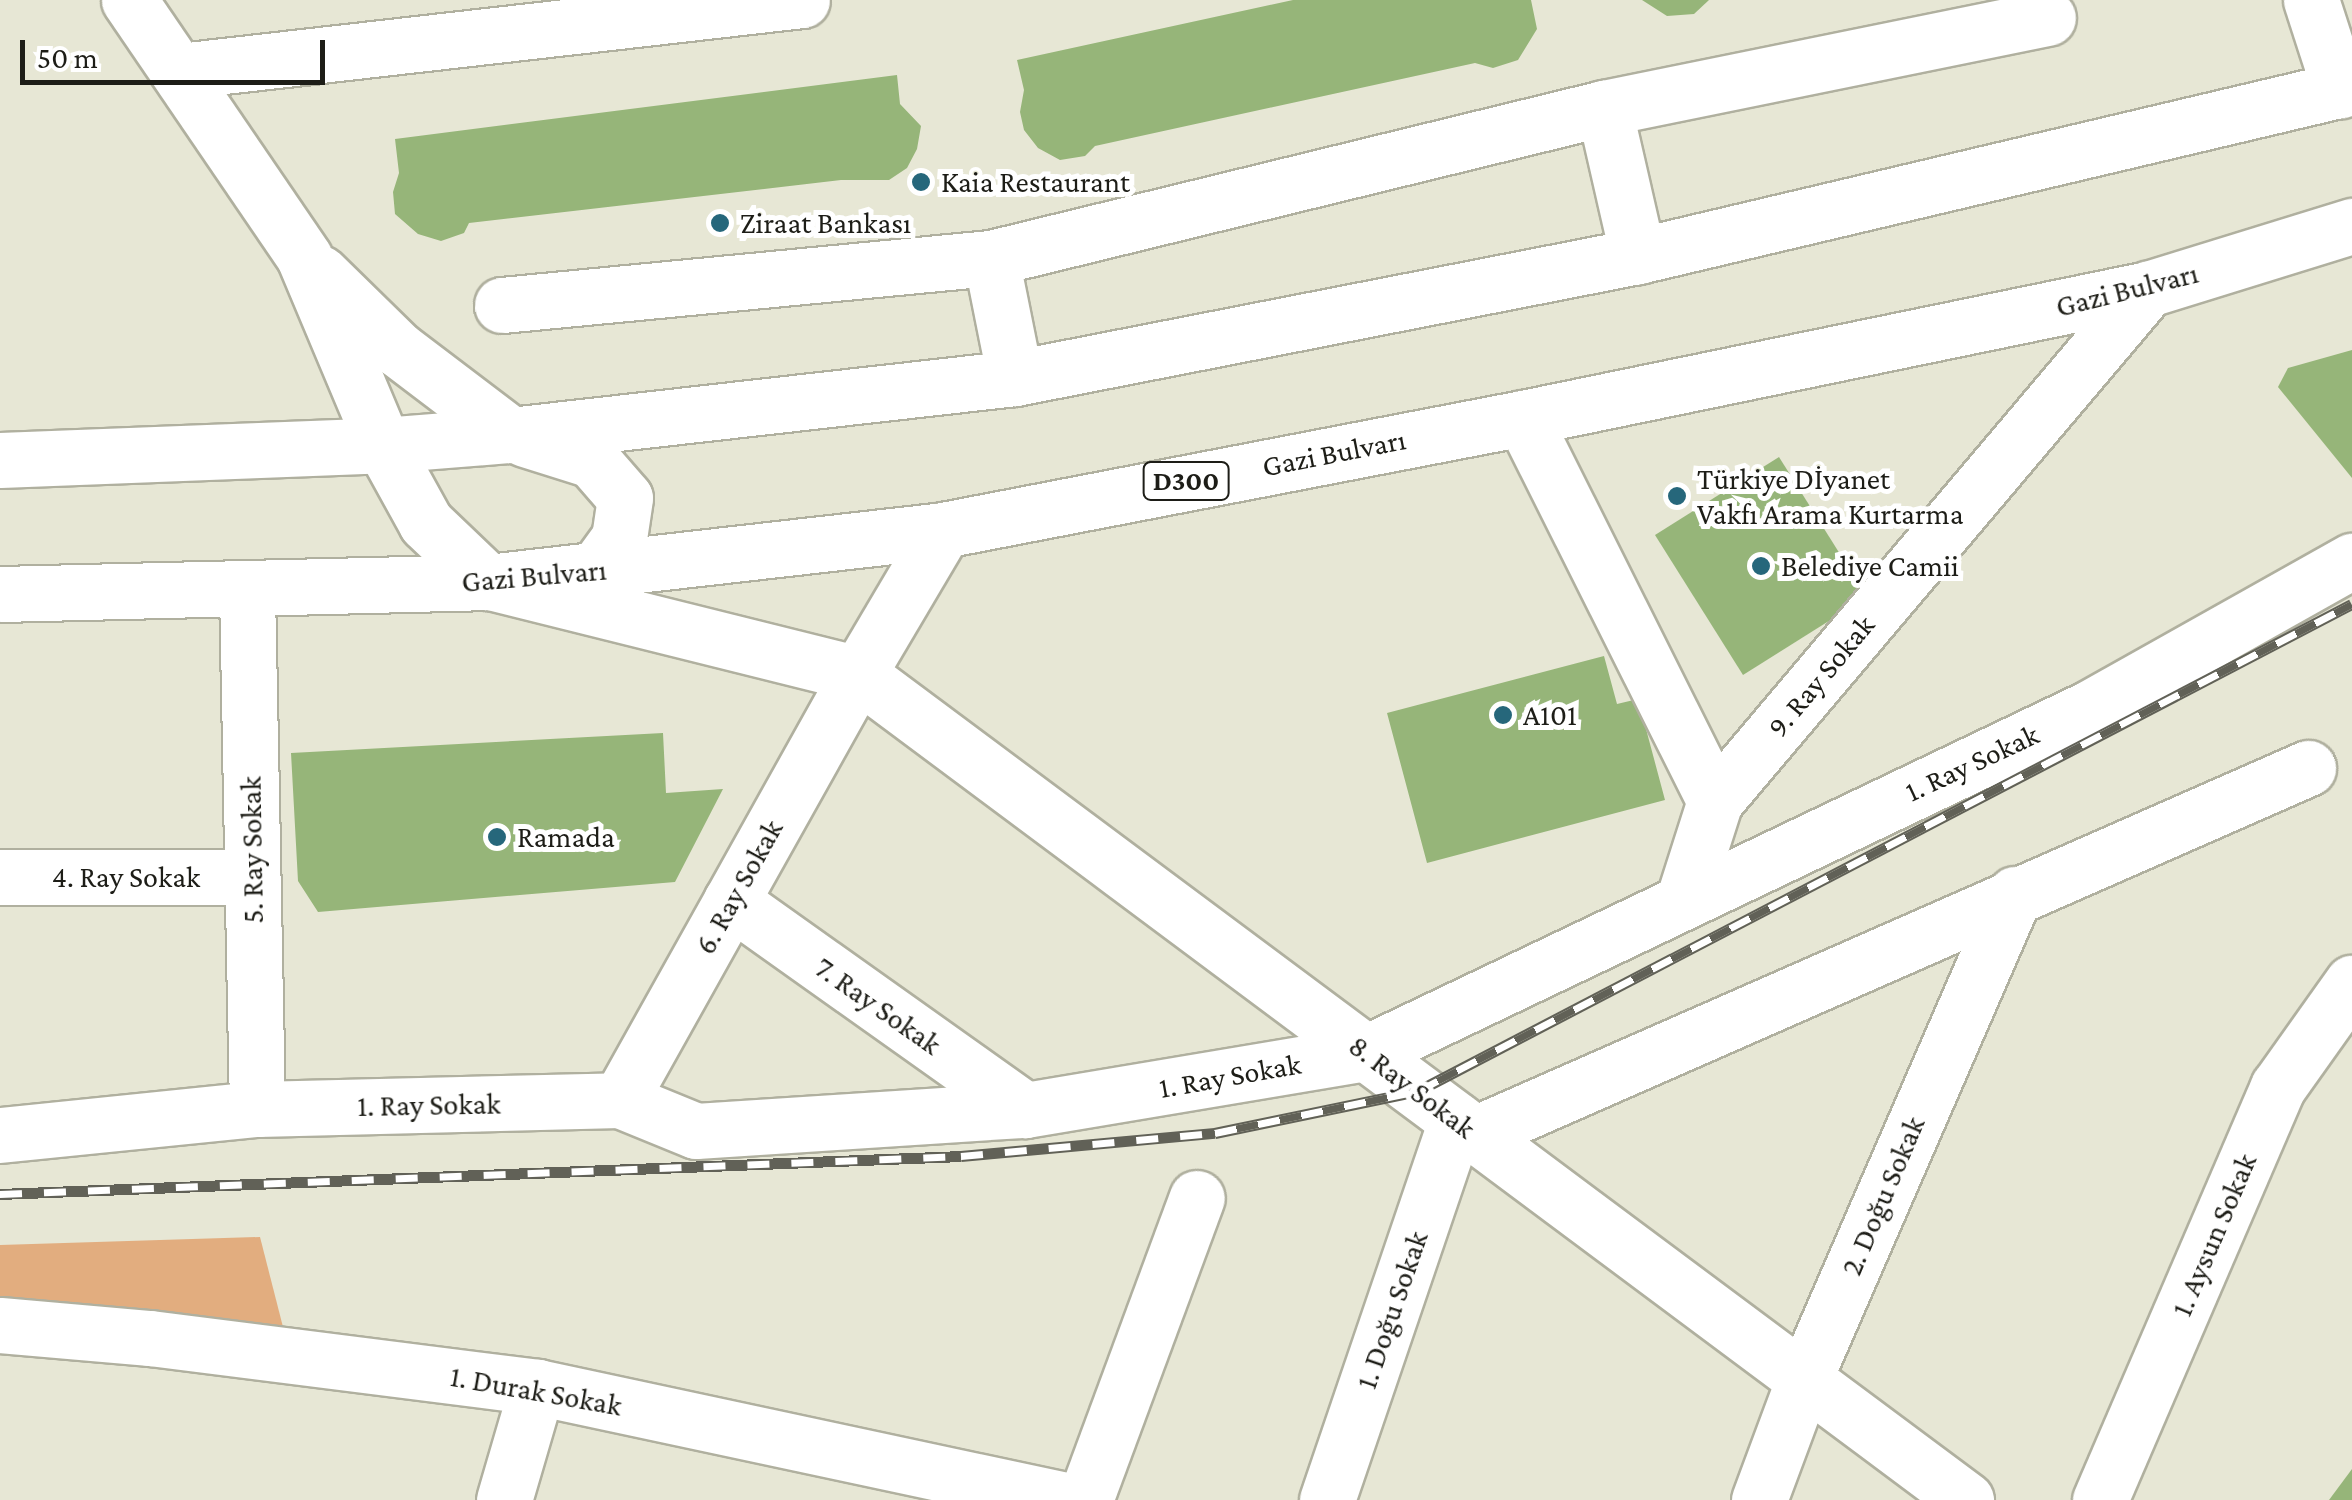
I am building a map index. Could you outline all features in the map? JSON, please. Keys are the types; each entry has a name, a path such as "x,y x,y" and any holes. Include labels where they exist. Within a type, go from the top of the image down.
{"main road":[{"path":"129,0 304,257 383,445 426,524 488,582 858,674"},
{"path":"180,71 575,12 802,0"},
{"path":"0,460 383,445 511,435 1015,378 1638,256 2346,88 2311,0"},
{"path":"502,305 991,258 1604,108 2048,18"},
{"path":"1604,108 1638,256"},
{"name":"Gazi Bulvarı","path":"0,594 247,591 488,582 943,530 1523,418 2148,289 2352,226"},
{"path":"304,257 399,350 511,435 592,460 625,498 619,538 595,572"},
{"path":"991,258 1015,378"},
{"name":"9. Ray Sokak","path":"1684,898 1715,801 2148,289"},
{"path":"1523,418 1715,801"},
{"name":"6. Ray Sokak","path":"620,1100 943,530"},
{"name":"1. Ray Sokak","path":"0,1135 257,1109 620,1100 696,1131 1026,1110 1366,1053 1684,898 2088,709 2352,561"},
{"name":"5. Ray Sokak","path":"247,591 257,1109"},
{"name":"8. Ray Sokak","path":"858,674 1966,1500"},
{"path":"1465,1127 2308,768"},
{"name":"4. Ray Sokak","path":"0,877 252,877"},
{"name":"2. Doğu Sokak","path":"1759,1500 1804,1380 2014,894"},
{"name":"7. Ray Sokak","path":"731,902 1026,1110"},
{"name":"1. Aysun Sokak","path":"2100,1500 2278,1087 2352,984"},
{"name":"1. Doğu Sokak","path":"1327,1500 1465,1127"},
{"path":"1085,1500 1197,1198"},
{"name":"1. Durak Sokak","path":"0,1325 150,1338 537,1387 1065,1500"},
{"path":"504,1500 537,1387"}],"shaded area":[{"path":"260,1237 283,1327 0,1314 0,1245"}],"building":[{"path":"1293,0 1531,0 1537,29 1518,60 1493,68 1475,63 1095,146 1085,156 1060,160 1038,148 1024,130 1020,112 1024,90 1017,60"},
{"path":"1642,0 1709,0 1694,14 1667,16"},
{"path":"897,75 900,104 921,126 917,149 907,168 889,180 841,180 469,223 464,233 441,241 418,234 395,214 393,192 399,173 395,139"},
{"path":"2352,350 2352,478 2278,387 2288,368"},
{"name":"Belediye Camii","path":"1779,457 1867,597 1743,675 1655,535"},
{"path":"1604,656 1617,704 1638,699 1665,800 1427,863 1387,713"},
{"name":"Ramada","path":"663,733 666,793 723,789 675,882 318,912 298,881 291,753"},
{"path":"2352,1469 2352,1500 2329,1500"}],"railway":[{"path":"0,1194 961,1156 1215,1133 1418,1091 2352,604"}],"place":[{"name":"Kaia Restaurant","path":"921,182"},
{"name":"Ziraat Bankası","path":"720,223"},
{"name":"Türkiye Dİyanet Vakfı Arama Kurtarma","path":"1677,496"},
{"name":"Belediye Camii","path":"1761,566"},
{"name":"A101","path":"1503,715"},
{"name":"Ramada","path":"497,837"}]}
